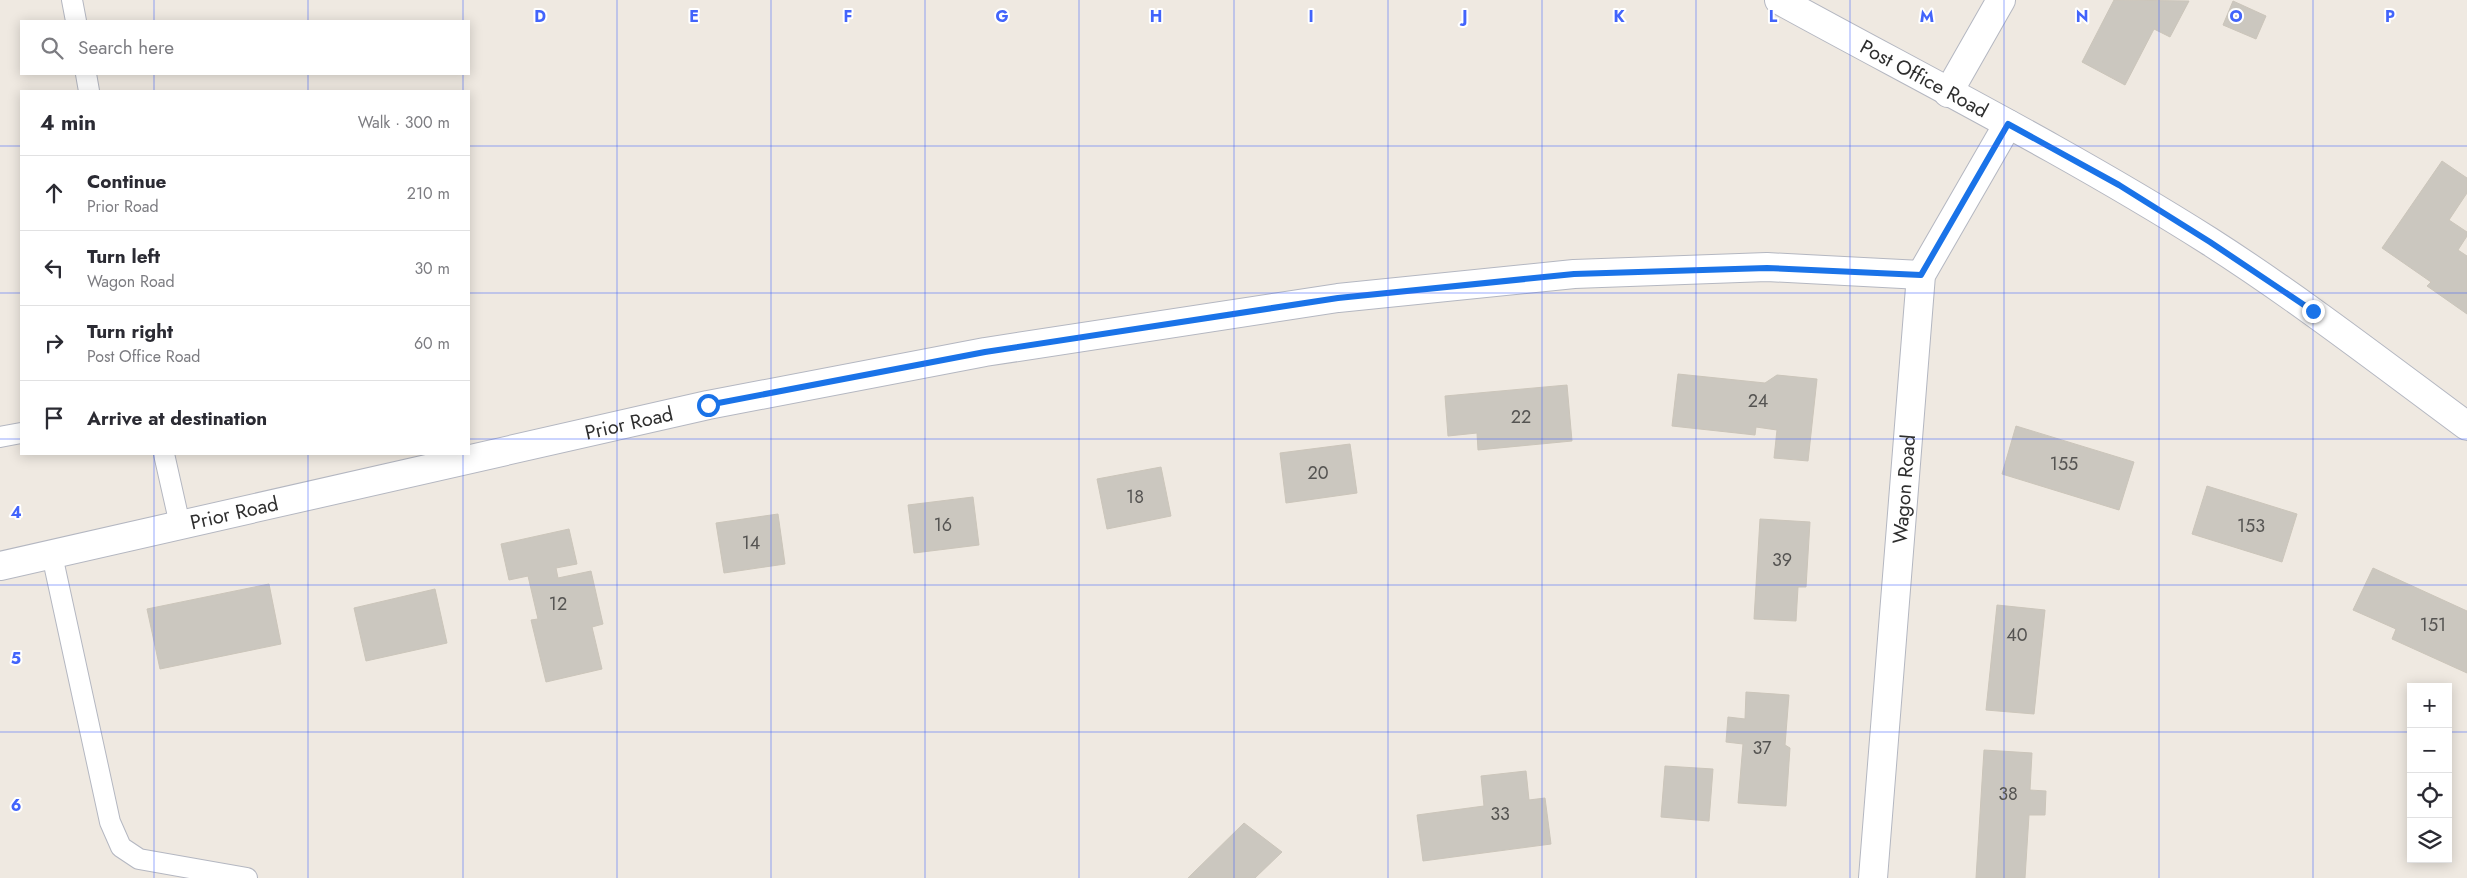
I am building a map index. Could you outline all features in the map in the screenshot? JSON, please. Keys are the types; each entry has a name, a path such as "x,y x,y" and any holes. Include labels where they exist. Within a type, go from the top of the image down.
{"street":[{"name":"Post Office Road","path":"1779,0 2119,185 2210,242 2313,311 2467,426"},
{"path":"1948,93 2001,0"},
{"name":"Wagon Road","path":"1874,878 1921,275 2008,124"},
{"name":"Prior Road","path":"0,566 718,403 985,352 1338,298 1574,274 1767,268 1921,275"}],"lane":[{"path":"72,0 76,20"},
{"path":"86,75 89,90"},
{"path":"0,437 20,433"},
{"path":"164,455 180,525"},
{"path":"52,555 110,822 121,847 139,859 247,878"}],"building":[{"path":"2114,0 2189,1 2170,37 2154,29 2125,85 2082,62"},
{"path":"2233,1 2266,16 2256,39 2223,25"},
{"path":"2442,161 2467,178 2467,193 2449,220 2467,232 2467,236 2458,250 2467,256 2467,314 2427,286 2431,282 2382,248"},
{"path":"1678,374 1765,383 1777,375 1817,379 1808,461 1774,458 1777,430 1756,427 1755,435 1672,426"},
{"path":"1567,385 1572,441 1478,450 1477,433 1448,436 1445,396"},
{"path":"2016,426 2134,462 2119,510 2002,474"},
{"path":"1350,444 1357,493 1286,503 1280,453"},
{"path":"1161,467 1171,516 1107,529 1097,479"},
{"path":"2207,486 2297,514 2282,562 2192,534"},
{"path":"973,497 979,545 914,553 908,505"},
{"path":"778,514 785,564 724,573 716,523"},
{"path":"1760,519 1810,522 1806,587 1798,587 1796,621 1754,619"},
{"path":"569,529 577,564 556,568 558,578 591,571 603,624 592,627 602,669 546,682 531,620 538,619 528,576 509,580 501,544"},
{"path":"2373,568 2467,611 2467,673 2392,639 2396,629 2353,610"},
{"path":"269,584 281,644 160,669 147,609"},
{"path":"435,589 447,643 366,661 354,608"},
{"path":"1997,605 2045,610 2034,714 1986,710"},
{"path":"1746,692 1789,695 1785,745 1790,748 1786,806 1738,803 1743,744 1726,742 1728,717 1745,719"},
{"path":"1984,750 2032,753 2030,790 2046,791 2045,815 2029,815 2025,878 1976,878"},
{"path":"1665,766 1713,769 1709,821 1661,817"},
{"path":"1526,771 1529,800 1545,798 1551,844 1423,861 1417,815 1484,806 1481,776"},
{"path":"1244,823 1282,852 1255,878 1188,878"}],"route":[{"path":"708,405 985,352 1338,298 1574,274 1767,268 1921,275 2008,124 2119,185 2210,242 2313,311"}]}
